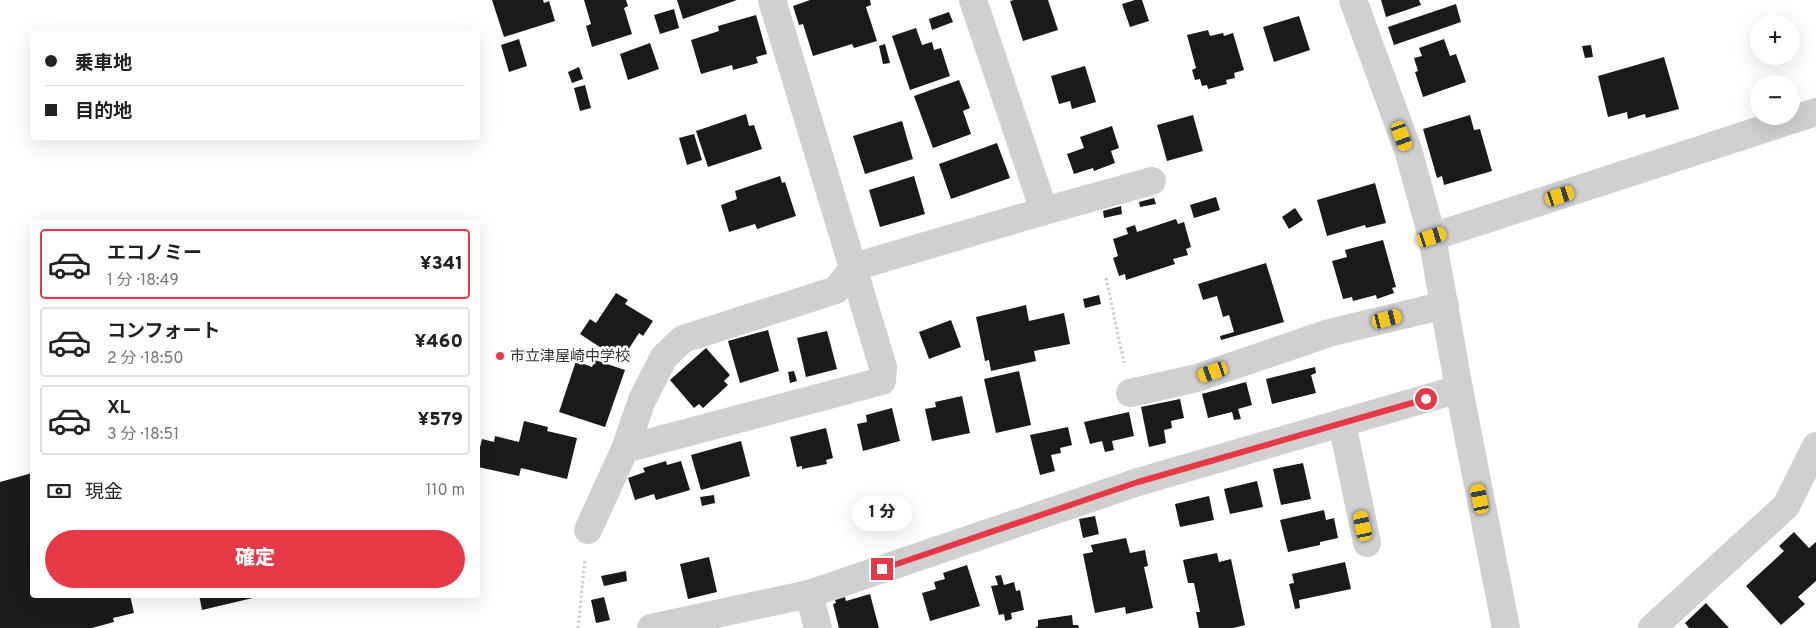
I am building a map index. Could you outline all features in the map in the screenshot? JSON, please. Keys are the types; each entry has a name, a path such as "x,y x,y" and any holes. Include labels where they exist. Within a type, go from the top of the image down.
{"street":[{"path":"624,449 882,381 883,367 772,0"},
{"path":"973,0 1044,211"},
{"path":"1353,0 1408,153 1432,237 1459,389 1506,628"},
{"path":"1432,237 1816,112"},
{"path":"588,530 624,449 642,400 664,357 683,339 836,290 854,268 1152,181"},
{"path":"1130,393 1196,378 1329,333 1445,305"},
{"path":"651,628 809,594 1138,482 1459,389"},
{"path":"1342,423 1367,543"},
{"path":"1652,628 1786,506 1816,446"},
{"path":"809,594 818,628"}],"path":[{"path":"1106,278 1130,393"},
{"path":"578,628 588,530"}],"building":[{"path":"492,0 543,0 544,3 549,1 555,21 504,37"},
{"path":"584,0 626,0 628,6 624,8 632,34 592,47 586,26 591,24"},
{"path":"677,0 737,0 683,19"},
{"path":"810,0 870,0 871,5 866,7 877,41 854,48 852,44 813,56 803,24 799,25 793,6"},
{"path":"1048,0 1058,30 1023,41 1010,1"},
{"path":"1142,0 1149,21 1130,27 1122,4"},
{"path":"1381,0 1419,0 1421,5 1386,17"},
{"path":"1456,4 1461,22 1394,45 1388,27"},
{"path":"674,9 679,28 660,34 654,15"},
{"path":"949,12 953,22 932,30 929,19"},
{"path":"756,15 767,54 756,57 758,63 733,70 732,65 701,74 691,40 719,31 718,26"},
{"path":"1299,16 1310,50 1274,62 1263,27"},
{"path":"916,28 922,45 932,42 934,50 941,48 950,76 910,90 892,36"},
{"path":"1208,30 1210,36 1223,33 1224,36 1233,33 1244,70 1234,73 1235,78 1226,80 1227,84 1208,89 1207,85 1202,86 1200,79 1195,80 1192,70 1196,68 1187,35"},
{"path":"519,39 527,66 509,72 501,45"},
{"path":"1444,39 1450,56 1456,54 1466,82 1423,97 1415,72 1418,71 1414,58 1422,56 1419,48"},
{"path":"650,43 659,69 628,80 620,54"},
{"path":"885,44 890,63 883,64 879,46"},
{"path":"1591,45 1593,57 1585,58 1582,46"},
{"path":"1664,57 1679,109 1646,118 1645,114 1628,119 1627,112 1608,117 1598,76"},
{"path":"1085,66 1096,102 1072,109 1070,101 1059,104 1051,76"},
{"path":"579,67 583,79 572,83 568,72"},
{"path":"959,80 970,108 963,111 971,134 933,148 914,96"},
{"path":"585,85 591,108 580,111 574,88"},
{"path":"746,114 749,126 754,125 762,149 708,167 696,131"},
{"path":"1193,115 1203,151 1167,161 1157,125"},
{"path":"1470,115 1474,130 1480,129 1492,171 1444,185 1442,176 1437,178 1423,129"},
{"path":"902,121 913,159 865,174 853,136"},
{"path":"1112,126 1119,148 1111,151 1115,163 1094,171 1093,168 1074,174 1067,154 1084,148 1080,137"},
{"path":"694,134 702,160 687,165 679,138"},
{"path":"997,143 1010,178 951,199 939,164"},
{"path":"780,176 782,183 785,182 796,216 757,229 755,224 729,232 721,205 737,199 735,191"},
{"path":"914,176 925,214 880,227 869,190"},
{"path":"1375,183 1386,223 1366,228 1365,225 1327,236 1317,200"},
{"path":"1216,197 1220,210 1194,218 1190,205"},
{"path":"1154,198 1156,204 1140,207 1139,202"},
{"path":"1121,206 1122,214 1104,218 1103,211"},
{"path":"1295,208 1303,220 1289,229 1282,217"},
{"path":"1176,219 1178,224 1184,222 1191,247 1186,249 1188,255 1173,259 1175,264 1126,280 1125,274 1119,276 1113,258 1118,256 1113,239 1128,234 1126,228 1135,225 1137,232"},
{"path":"1383,240 1396,287 1392,288 1394,293 1377,299 1376,295 1353,301 1352,297 1343,299 1332,261 1347,257 1345,250"},
{"path":"1266,263 1284,322 1221,340 1220,336 1234,332 1229,315 1223,317 1217,296 1203,300 1198,284"},
{"path":"616,293 628,300 625,304 653,321 643,336 639,333 621,361 580,334 590,319 596,323"},
{"path":"1099,295 1101,304 1085,308 1083,299"},
{"path":"1026,305 1029,321 1064,313 1070,344 1034,351 1036,361 991,371 989,360 985,361 976,317"},
{"path":"951,320 961,347 929,359 919,332"},
{"path":"768,330 779,371 740,383 728,341"},
{"path":"827,331 837,369 806,377 797,338"},
{"path":"706,348 730,375 724,381 728,385 703,408 699,404 694,408 670,380"},
{"path":"595,360 625,370 605,427 559,412 576,361 592,367"},
{"path":"1315,367 1316,373 1311,375 1316,393 1272,404 1266,379"},
{"path":"794,371 797,381 790,383 788,372"},
{"path":"1019,371 1031,425 996,433 984,379"},
{"path":"1246,382 1252,405 1238,409 1241,419 1234,420 1232,412 1208,418 1202,394"},
{"path":"962,396 970,433 932,441 925,409 936,407 935,402"},
{"path":"1180,399 1184,418 1171,421 1172,428 1164,430 1166,443 1149,447 1141,407"},
{"path":"892,408 900,441 863,451 857,424 867,422 866,415"},
{"path":"1129,412 1134,436 1112,441 1114,450 1105,452 1102,441 1090,444 1084,422"},
{"path":"524,421 548,427 547,431 577,438 567,479 521,468 519,476 480,467 482,439 494,442 495,436 519,442"},
{"path":"1068,427 1072,445 1060,448 1061,453 1051,455 1055,471 1040,475 1030,435"},
{"path":"826,428 833,458 826,460 827,464 802,469 802,466 797,467 790,437"},
{"path":"741,441 750,476 701,490 691,455"},
{"path":"666,461 667,465 681,461 690,490 656,500 654,494 635,500 628,478 645,472 643,468"},
{"path":"1303,463 1311,499 1281,505 1273,469"},
{"path":"30,474 30,598 131,598 134,613 113,618 114,622 92,628 0,628 0,482"},
{"path":"1257,481 1263,507 1230,514 1224,489"},
{"path":"714,495 715,503 702,506 700,497"},
{"path":"1209,496 1214,520 1180,527 1175,504"},
{"path":"1324,510 1326,520 1334,518 1338,538 1320,542 1320,545 1288,552 1280,520"},
{"path":"1095,516 1099,534 1083,538 1079,519"},
{"path":"1794,532 1809,548 1816,542 1816,581 1798,597 1805,604 1781,625 1746,586 1784,551 1779,546"},
{"path":"1126,538 1130,553 1145,550 1148,566 1144,567 1153,608 1126,614 1125,607 1095,613 1083,554 1093,552 1091,545"},
{"path":"1217,553 1219,562 1231,559 1245,625 1233,628 1199,628 1196,612 1200,612 1194,583 1188,583 1183,560"},
{"path":"709,557 717,592 688,599 680,564"},
{"path":"1345,562 1351,589 1299,600 1300,608 1295,609 1289,584 1294,583 1292,574"},
{"path":"967,565 980,606 930,621 922,593 936,589 934,582 945,579 943,573"},
{"path":"626,571 627,581 604,586 601,576"},
{"path":"1001,575 1004,585 1014,582 1016,591 1020,590 1024,610 1011,613 1012,619 1005,621 1004,614 999,615 991,586 998,585 995,576"},
{"path":"870,594 879,628 839,628 833,604 836,603 835,600 845,597 846,601"},
{"path":"604,597 610,620 596,623 591,600"},
{"path":"200,598 253,598 202,610"},
{"path":"1706,603 1729,628 1689,628 1685,623"},
{"path":"1072,615 1073,625 1078,625 1079,628 1035,628 1038,626 1038,620"}],"place":[{"name":"市立津屋崎中学校","path":"500,356"}],"route":[{"path":"882,569 1138,482 1426,399"}]}
